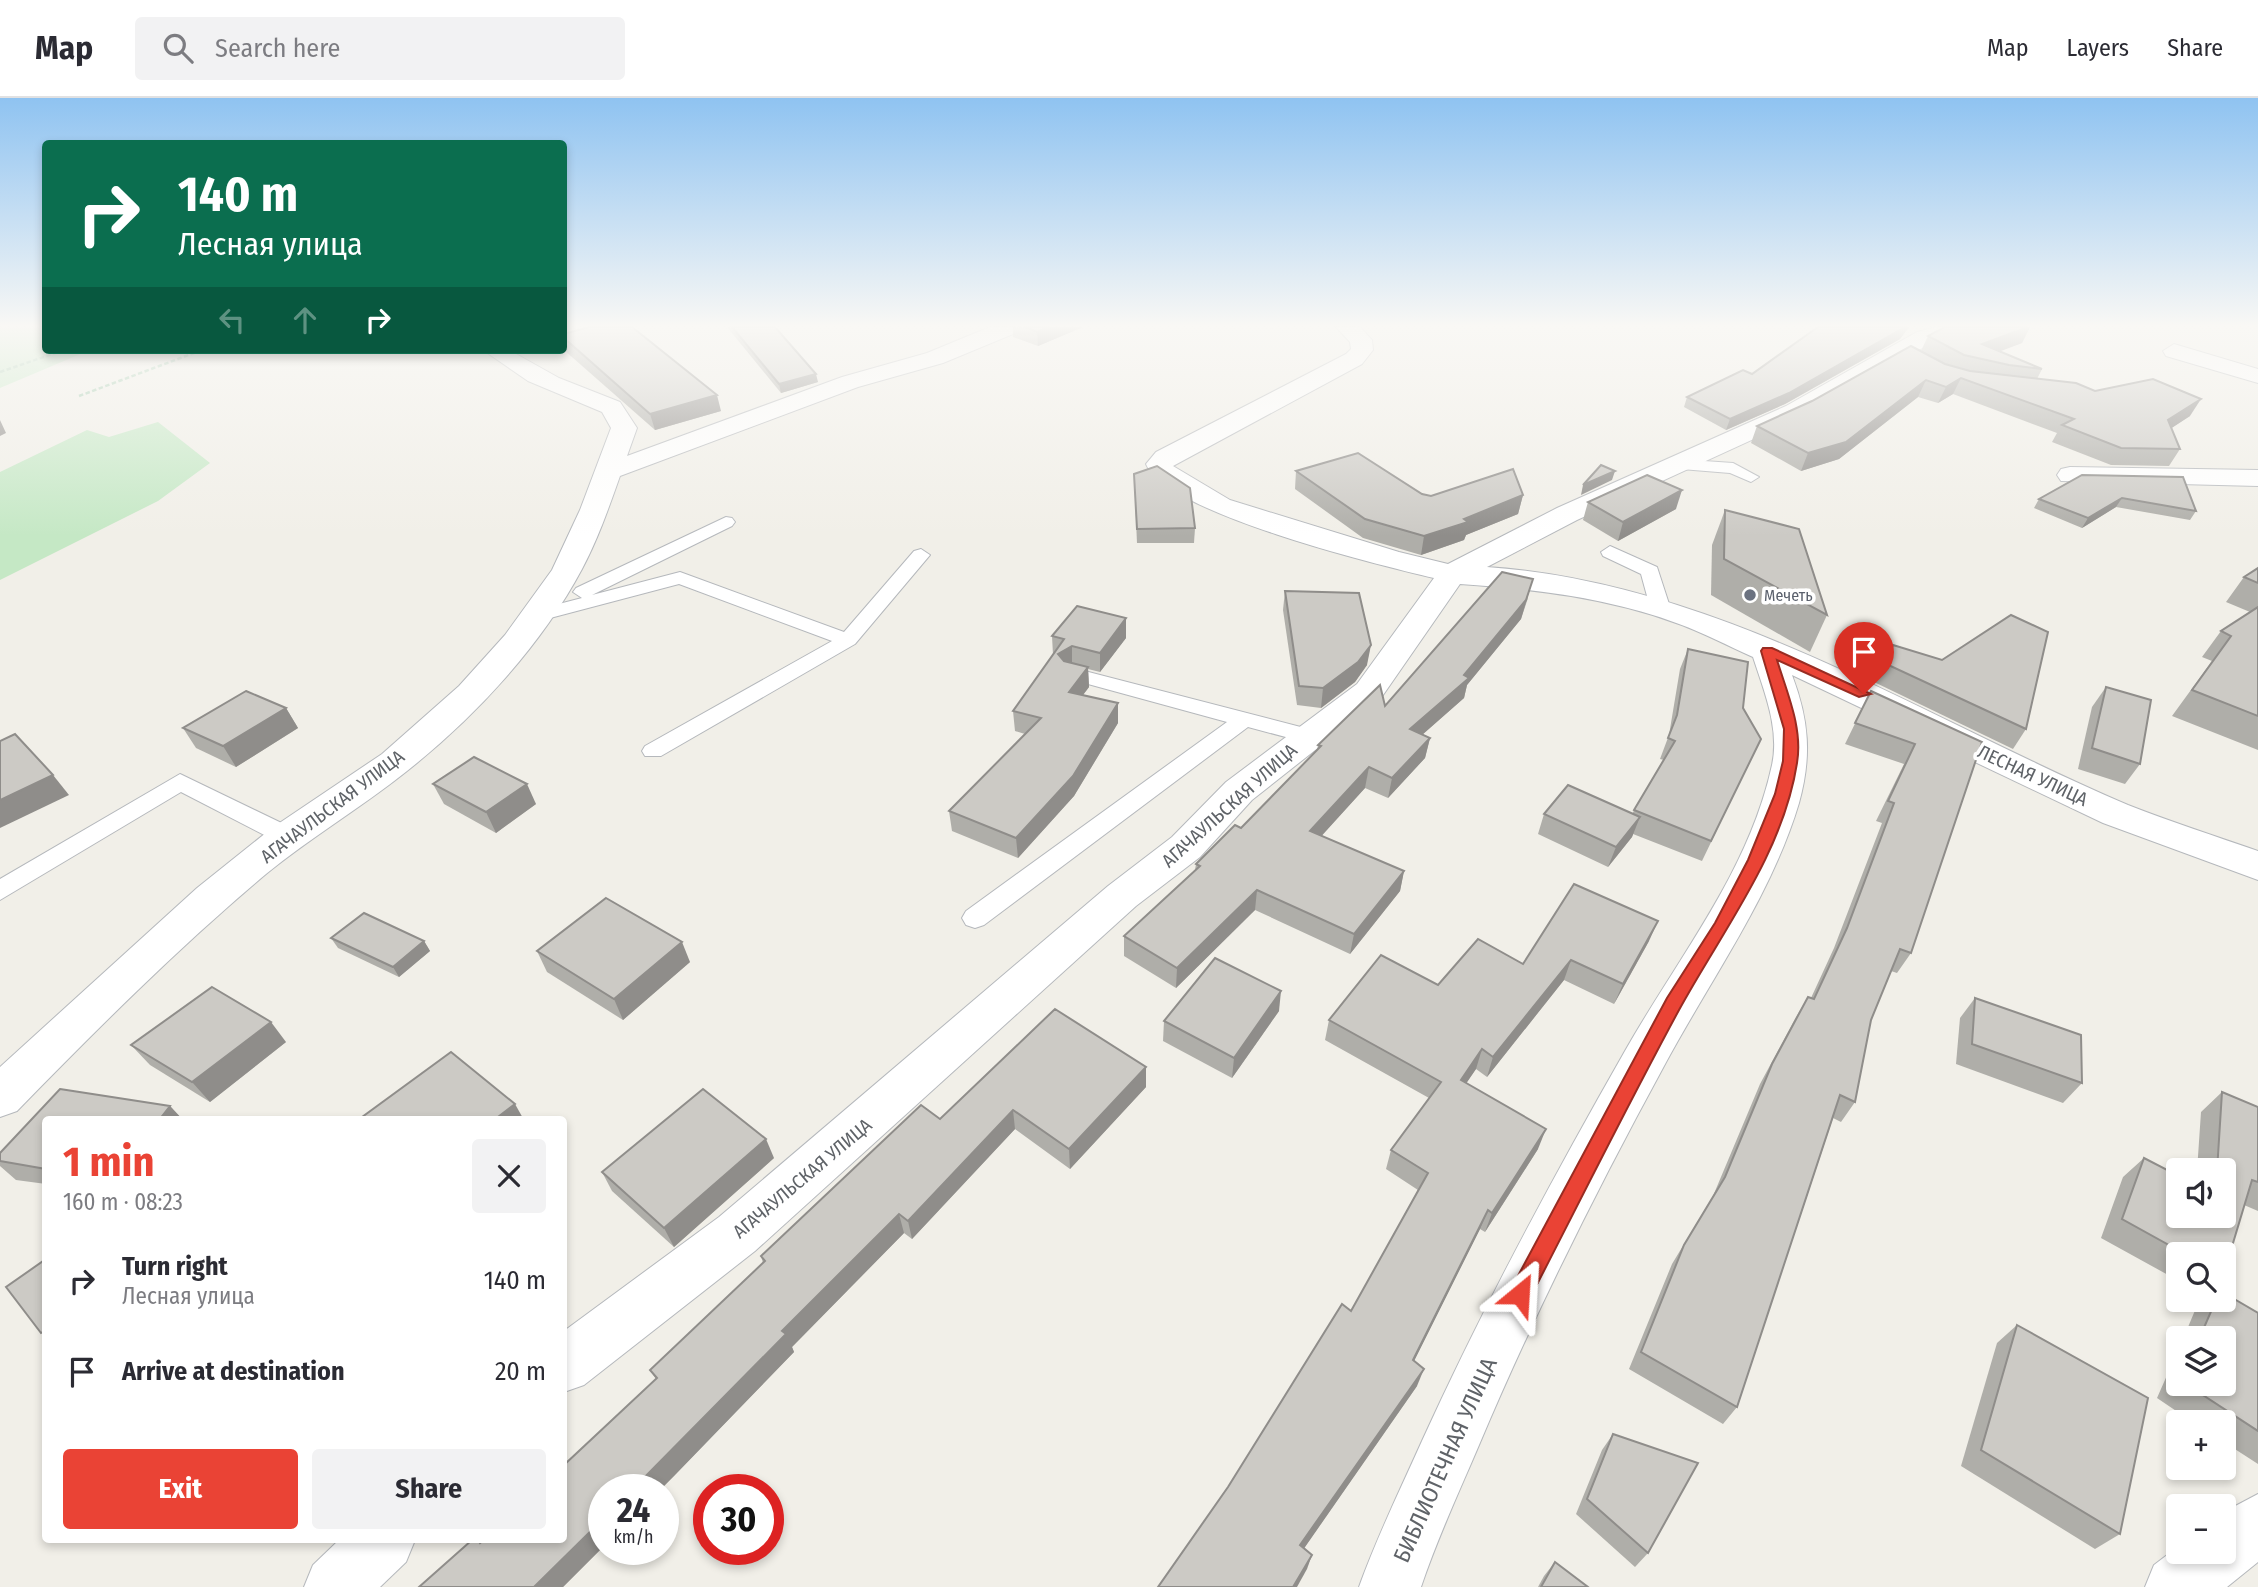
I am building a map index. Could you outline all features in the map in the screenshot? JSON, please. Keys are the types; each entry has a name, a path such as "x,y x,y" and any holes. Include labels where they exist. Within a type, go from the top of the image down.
{"street":[{"name":"АГАЧАУЛЬСКАЯ УЛИЦА","path":"0,1097 92,1005 287,836 371,780 481,682 557,587 574,553 624,428 611,407 585,396"},
{"path":"608,471 812,396"},
{"name":"ЛЕСНАЯ УЛИЦА","path":"1282,396 1165,458 1159,464 1162,471 1220,506 1390,559 1452,574 1526,579 1660,607 1727,631 2116,814 2258,866"},
{"name":"АГАЧАУЛЬСКАЯ УЛИЦА","path":"567,1363 737,1234 1122,896 1186,847 1239,791 1369,691 1452,574 1567,514 1795,411 1821,396"},
{"path":"2070,475 2258,478"},
{"name":"БИБЛИОТЕЧНАЯ УЛИЦА","path":"1390,1587 1401,1555 1508,1317 1667,1015 1722,926 1761,849 1782,794 1790,761 1791,729 1768,651"},
{"path":"2236,1541 2258,1524"},
{"path":"335,1587 381,1543"},
{"path":"2176,1587 2206,1564"}],"lane":[{"path":"1675,464 1734,468 1751,477"},
{"path":"536,616 726,522"},
{"path":"1610,552 1650,571 1660,607"},
{"path":"653,751 848,640 920,555"},
{"path":"536,616 680,578 848,640"},
{"path":"1073,674 1308,736"},
{"path":"975,918 1245,719"},
{"path":"0,891 180,782 287,836"}],"green space":[{"path":"158,422 210,463 158,501 0,580 0,472 87,430 109,437"}],"building":[{"path":"630,396 712,396 650,414"},
{"path":"1688,396 1781,396 1730,419"},
{"path":"1820,396 1905,396 1846,442 1808,453 1757,426"},
{"path":"2012,396 2195,396 2201,399 2168,420 2180,449 2121,448 2062,425 2074,419"},
{"path":"1358,453 1422,494 1431,496 1513,469 1523,495 1464,519 1468,522 1424,536 1365,519 1296,471"},
{"path":"1601,465 1615,471 1583,485"},
{"path":"1157,466 1190,488 1195,528 1137,529 1134,474"},
{"path":"1647,475 1682,490 1623,522 1588,502"},
{"path":"2082,475 2183,477 2196,511 2122,498 2088,518 2039,499"},
{"path":"1725,510 1799,529 1827,615 1724,559"},
{"path":"2258,568 2258,583 2244,577"},
{"path":"1502,572 1533,579 1526,600 1464,675 1469,678 1410,729 1430,738 1392,778 1369,767 1310,831 1404,871 1354,934 1257,890 1177,968 1124,936 1200,866 1196,864 1235,825 1241,828 1321,746 1318,745 1380,685 1385,706"},
{"path":"1285,591 1359,593 1371,645 1358,662 1323,688 1299,686"},
{"path":"1077,606 1126,618 1100,653 1072,646 1058,654 1064,661 1088,667 1069,692 1118,703 1073,776 1016,838 949,811 1041,718 1013,711 1064,639 1052,636"},
{"path":"2258,607 2258,716 2192,690 2231,636 2221,631"},
{"path":"2011,615 2048,632 2026,729 1884,663 1893,645 1942,660"},
{"path":"1688,649 1748,662 1743,708 1761,739 1711,841 1634,810 1675,741 1668,738 1677,715"},
{"path":"2106,687 2151,700 2140,764 2092,748"},
{"path":"246,691 286,708 223,746 183,728"},
{"path":"1871,691 1982,742 1911,953 1900,949 1871,1020 1855,1102 1840,1095 1737,1407 1641,1352 1684,1245 1725,1177 1772,1064 1808,997 1814,999 1847,928 1894,803 1888,801 1915,744 1855,723"},
{"path":"15,734 53,775 0,800 0,741"},
{"path":"474,757 527,784 486,812 433,784"},
{"path":"1568,785 1640,817 1616,847 1544,814"},
{"path":"1574,884 1658,921 1623,984 1571,960 1493,1057 1482,1049 1461,1080 1546,1129 1492,1213 1488,1210 1413,1360 1424,1369 1300,1545 1312,1555 1293,1587 1158,1587 1228,1487 1342,1304 1351,1311 1428,1173 1391,1150 1441,1082 1329,1020 1381,955 1438,985 1478,939 1523,964"},
{"path":"606,898 682,942 614,999 537,951"},
{"path":"364,913 424,941 393,967 331,938"},
{"path":"1215,958 1281,991 1234,1058 1164,1021"},
{"path":"212,987 271,1022 192,1082 131,1045"},
{"path":"1975,998 2081,1035 2082,1083 1972,1044"},
{"path":"1055,1009 1146,1067 1069,1149 1013,1110 908,1221 899,1214 782,1331 786,1334 648,1474 588,1474 588,1534 534,1587 419,1587 469,1543 567,1543 567,1462 657,1378 650,1370 765,1261 761,1256 921,1105 940,1119"},
{"path":"451,1052 515,1104 499,1116 363,1116"},
{"path":"60,1089 170,1106 162,1116 42,1116 42,1168 0,1161 0,1153"},
{"path":"703,1089 766,1139 664,1228 602,1172"},
{"path":"2222,1092 2258,1107 2258,1182 2252,1180 2233,1242 2166,1243 2122,1219 2144,1158 2166,1169 2166,1228 2236,1228 2236,1158 2218,1158"},
{"path":"42,1262 42,1332 41,1333 6,1287"},
{"path":"2236,1300 2258,1313 2258,1431 2236,1417 2236,1410 2226,1410 2204,1396 2236,1396 2236,1326 2205,1326 2211,1312 2236,1312"},
{"path":"2017,1325 2148,1398 2120,1534 1981,1450"},
{"path":"1613,1434 1698,1463 1648,1553 1587,1499"},
{"path":"1555,1562 1588,1587 1541,1587"}],"place":[{"name":"Мечеть","path":"1750,595"}],"route":[{"path":"1520,1294 1674,1003 1722,926 1756,860 1782,794 1790,761 1791,729 1768,651 1864,694"}]}
